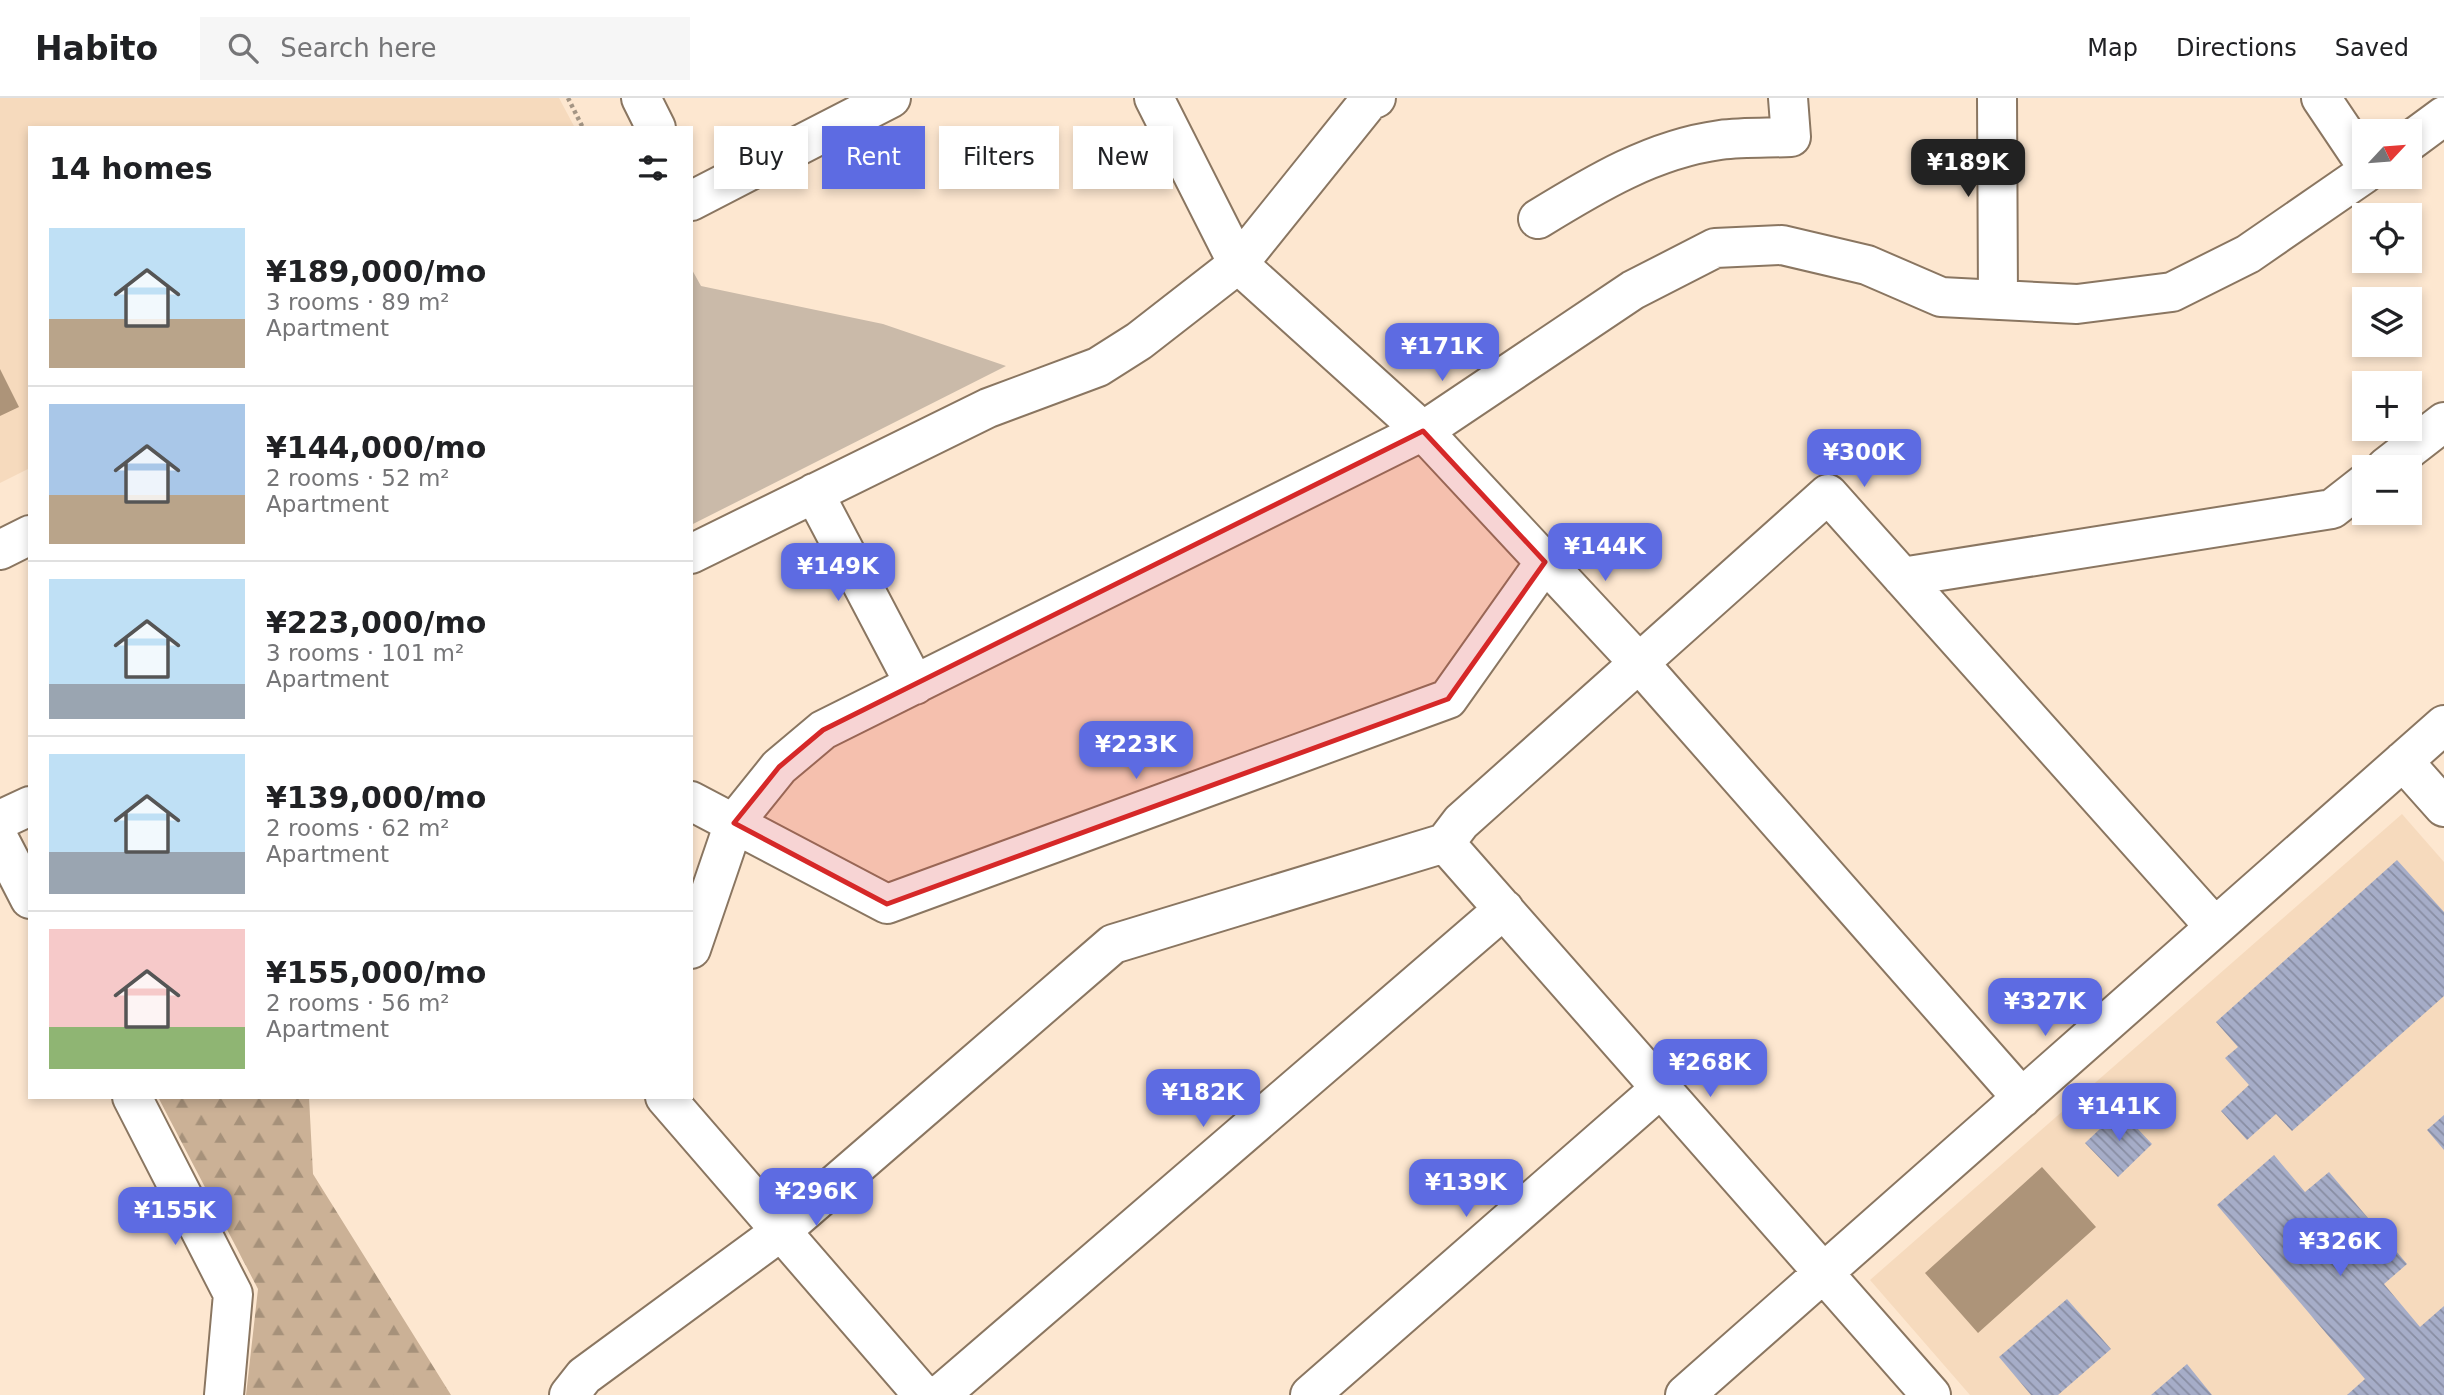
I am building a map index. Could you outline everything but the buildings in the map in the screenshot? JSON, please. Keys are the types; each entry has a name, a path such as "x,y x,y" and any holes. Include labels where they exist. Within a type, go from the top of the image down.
{"street":[{"path":"642,98 655,126"},
{"path":"693,198 891,98"},
{"path":"1154,98 1238,264 1423,431 1639,663 2022,1098"},
{"path":"693,553 988,408 1098,367 1139,341 1238,264 1369,101 1376,98"},
{"path":"1538,219 1603,179 1659,155 1720,140 1791,136 1788,98"},
{"path":"1997,98 1998,300"},
{"path":"2321,98 2352,144"},
{"path":"2422,132 2444,116"},
{"path":"693,943 734,823 779,767 823,730 1423,431 1633,290 1715,248 1782,245 1867,265 1941,297 2077,304 2172,292 2248,254 2352,182"},
{"path":"2401,455 2444,422"},
{"path":"814,493 915,685"},
{"path":"1902,577 2332,509 2352,493"},
{"path":"585,1389 779,1231 1113,944 1446,842 1461,822 1828,494 2215,927"},
{"path":"0,550 28,536"},
{"path":"693,803 887,904 1448,699 1545,562"},
{"path":"1685,1395 2444,725"},
{"path":"2403,761 2444,807"},
{"path":"0,820 28,807"},
{"path":"0,841 28,895"},
{"path":"1446,842 1931,1395"},
{"path":"940,1395 1504,909"},
{"path":"1310,1395 1661,1088"},
{"path":"133,1099 233,1294 224,1395"},
{"path":"668,1099 923,1395"}],"path":[{"path":"568,98 582,126"}],"highlighted area":[{"path":"1423,431 1545,562 1448,699 887,904 734,823 779,767 823,730"}],"shaded area":[{"path":"0,98 559,98 574,126 28,126 28,469 0,483"},
{"path":"693,272 701,286 883,324 1006,366 693,524"},
{"path":"0,369 19,407 0,416"},
{"path":"2402,814 2444,862 2444,1395 1970,1395 1870,1280"},
{"path":"2042,1167 2096,1227 1978,1333 1925,1273"}],"green space":[{"path":"159,1099 309,1099 313,1174 451,1395 246,1395 258,1289"}]}
